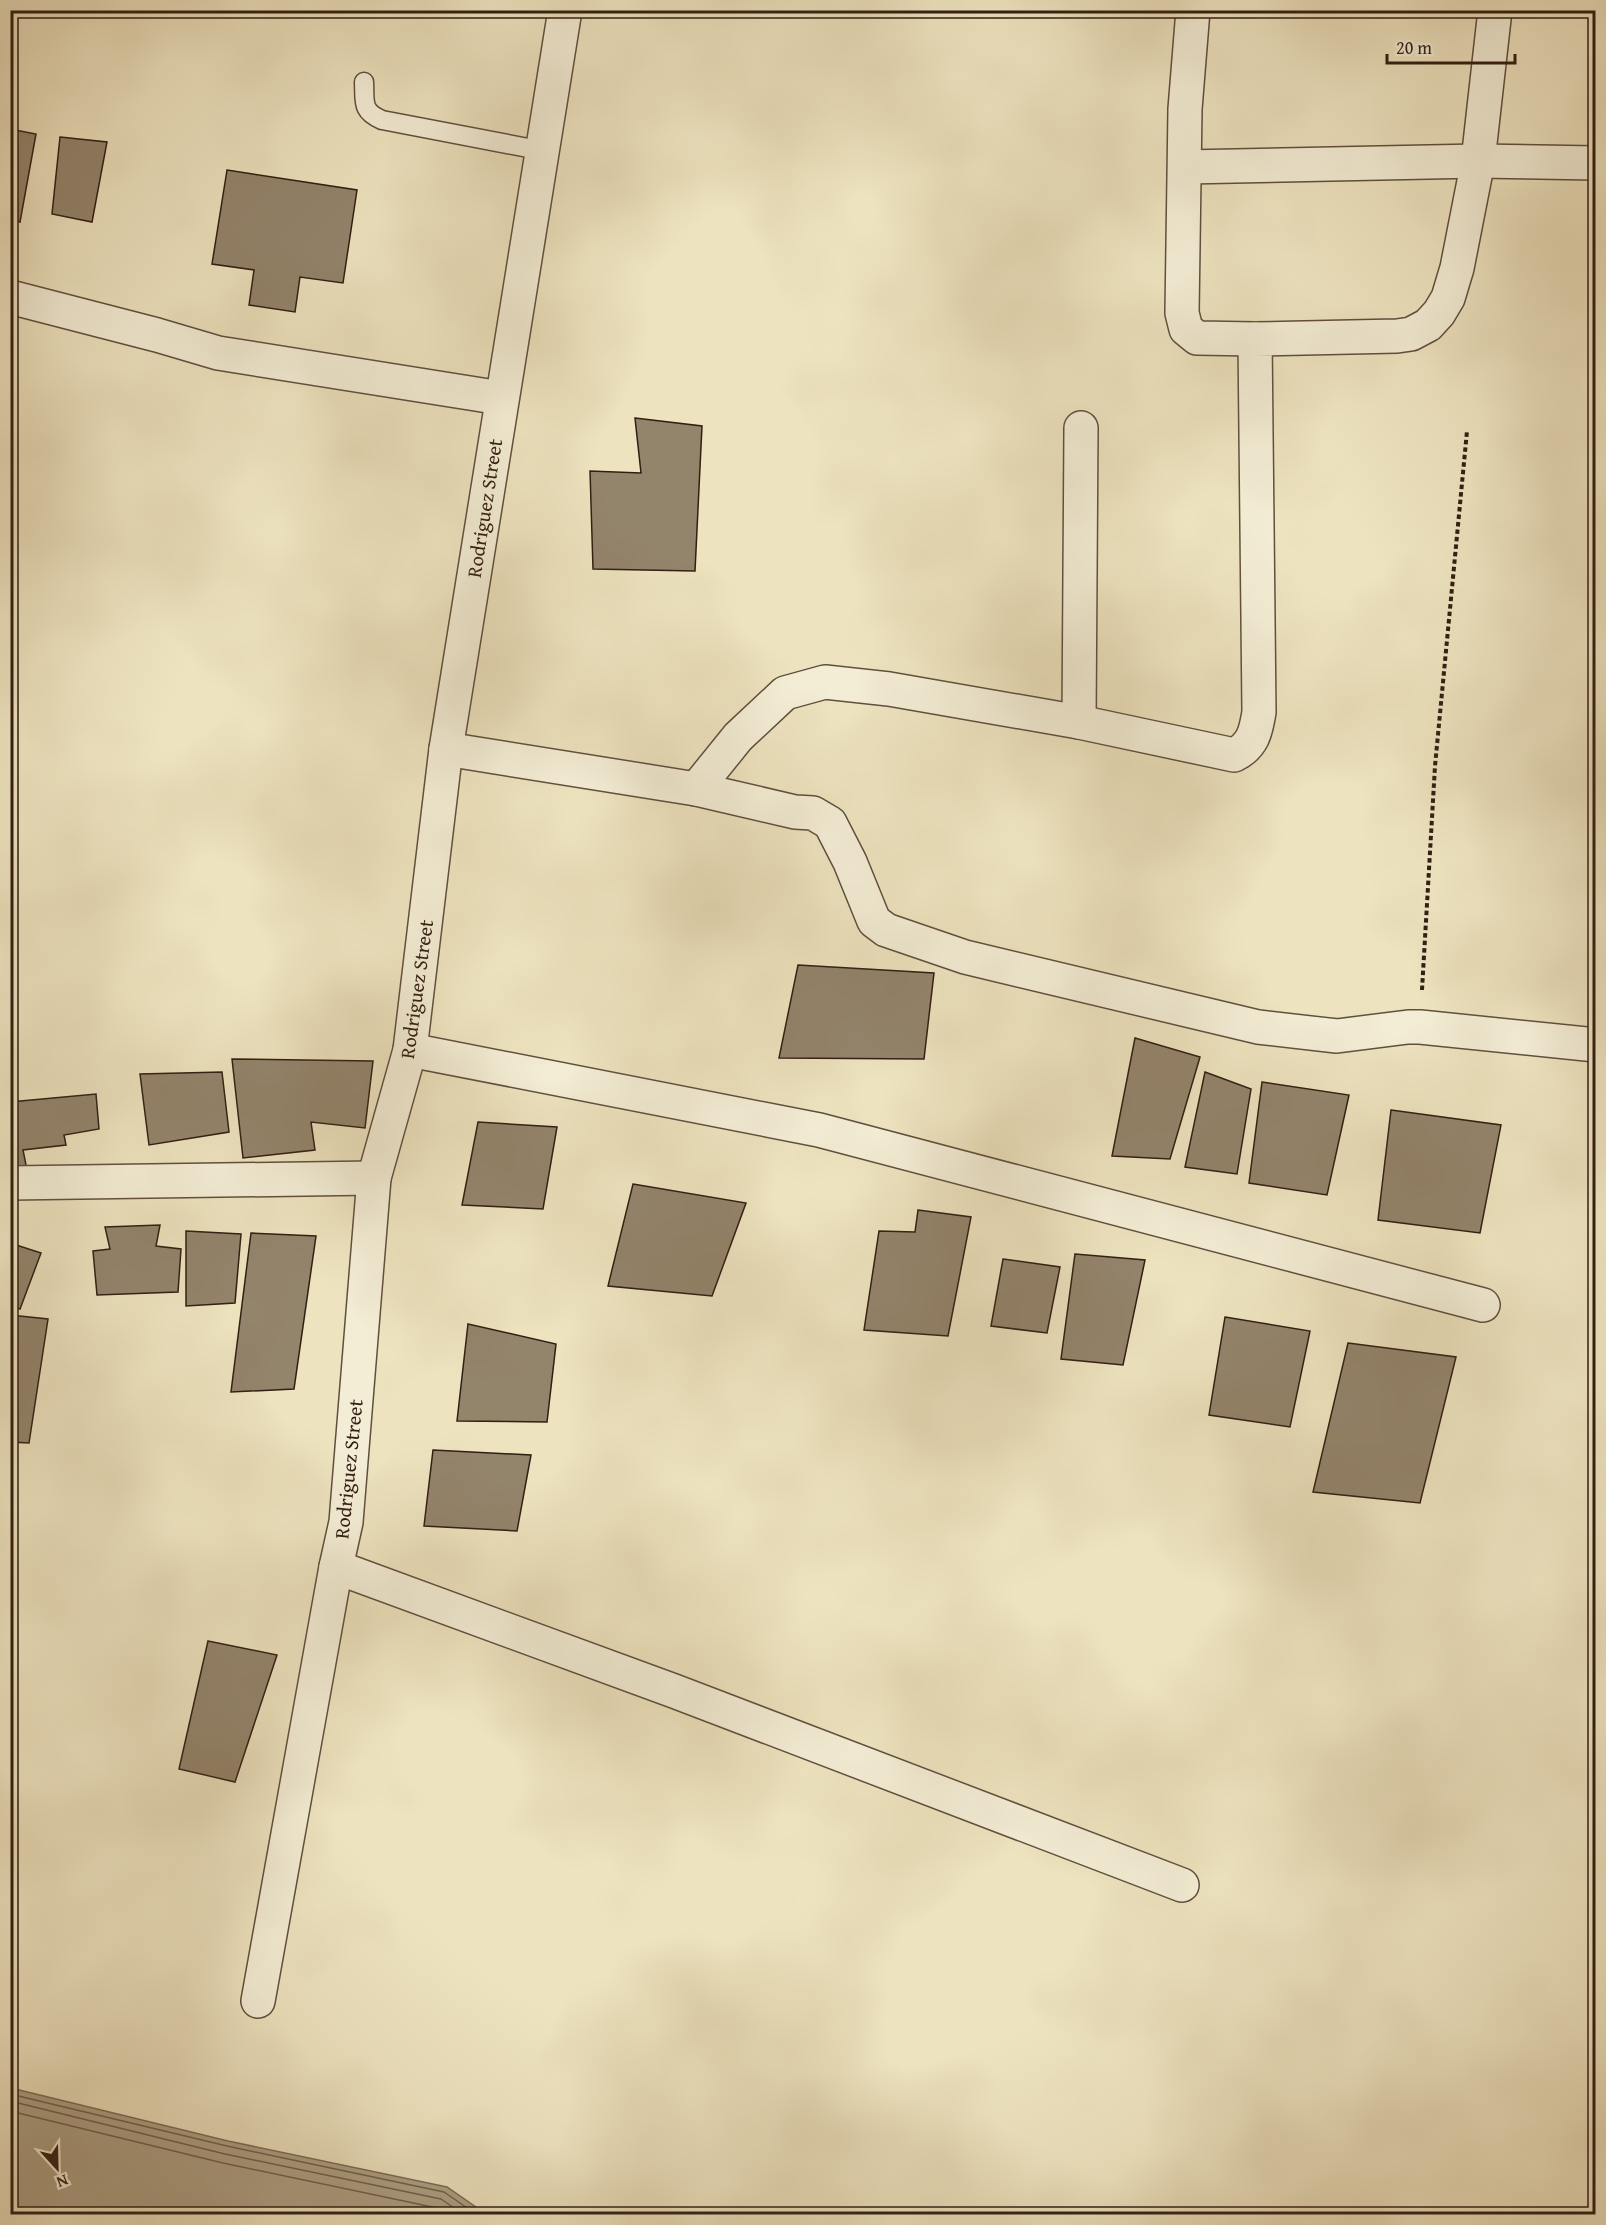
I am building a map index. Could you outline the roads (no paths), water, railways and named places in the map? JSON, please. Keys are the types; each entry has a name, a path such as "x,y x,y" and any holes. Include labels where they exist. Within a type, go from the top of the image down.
{"street":[{"name":"Rodriguez Street","path":"258,2001 346,1522 374,1178 411,1050 446,749 501,398 566,10"},
{"path":"1193,10 1185,109 1182,313 1186,329 1197,338 1255,339 1397,336 1411,334 1428,325 1439,313 1448,298 1457,268 1478,161 1495,10"},
{"path":"1185,167 1478,161 1596,163"},
{"path":"10,297 218,353 501,398"},
{"path":"696,789 738,737 785,693 825,682 889,688 1079,722 1234,755 1244,751 1255,733 1259,712 1255,339"},
{"path":"1079,722 1081,428"},
{"path":"446,749 696,789 795,812 813,813 830,823 850,862 874,921 886,930 965,957 1258,1027 1337,1036 1420,1027 1596,1045"},
{"path":"411,1050 819,1130 1483,1305"},
{"path":"10,1183 374,1178"},
{"path":"336,1568 674,1691 1182,1885"}],"lane":[{"path":"364,82 366,108 372,116 382,120 544,151"}],"water":[{"path":"11,2088 228,2141 447,2187 486,2214 11,2214"}]}
